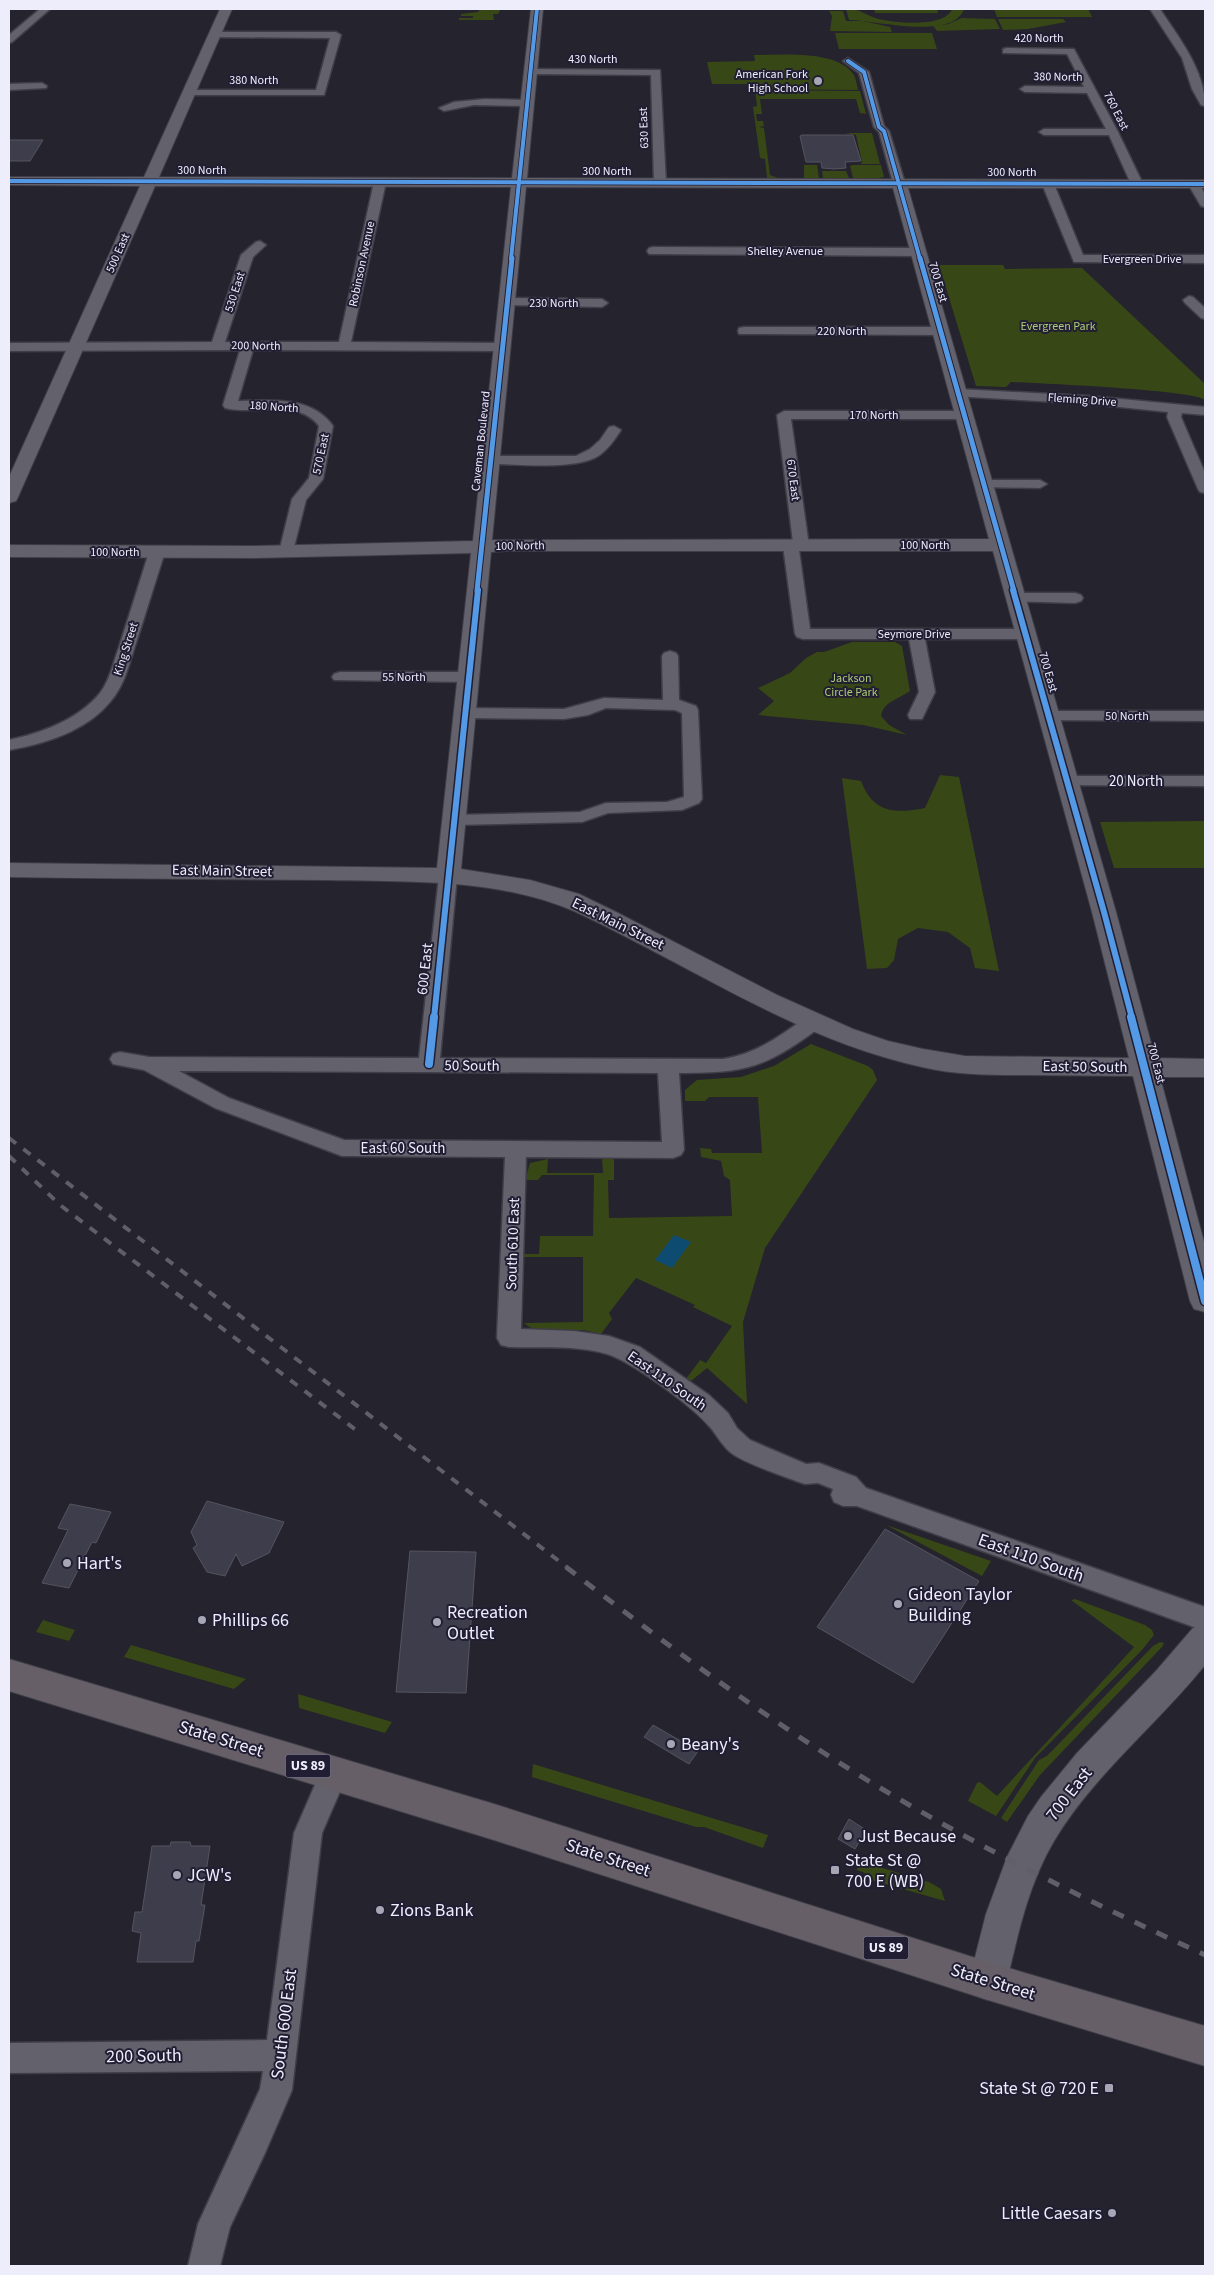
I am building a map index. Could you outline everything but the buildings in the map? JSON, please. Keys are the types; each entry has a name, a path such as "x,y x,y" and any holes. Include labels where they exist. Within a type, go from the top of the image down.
{"main road":[{"name":"State Street","path":"9,1675 494,1822 988,1981 1205,2046"}],"street":[{"path":"9,40 45,9"},
{"name":"500 East","path":"9,497 226,9"},
{"name":"Caveman Boulevard","path":"448,876 537,9"},
{"path":"1155,9 1200,81 1197,89 1205,103"},
{"name":"380 North","path":"189,93 320,92 336,36 214,35"},
{"name":"420 North","path":"1007,51 1070,50"},
{"name":"760 East","path":"1070,50 1113,132 1137,184"},
{"name":"700 East","path":"848,60 864,72 879,127 884,131 899,183 1146,1068 1205,1302"},
{"name":"430 North","path":"530,72 656,72"},
{"name":"630 East","path":"656,72 660,183"},
{"path":"9,87 42,86"},
{"name":"380 North","path":"1025,89 1091,90"},
{"path":"444,108 454,104 469,102 527,102"},
{"path":"1044,132 1113,132"},
{"name":"300 North","path":"9,181 1200,184"},
{"name":"Robinson Avenue","path":"344,347 380,182"},
{"name":"Evergreen Drive","path":"1048,184 1078,259 1205,259"},
{"path":"1200,184 1205,204"},
{"name":"530 East","path":"217,345 246,255 260,245"},
{"name":"Shelley Avenue","path":"652,251 918,252"},
{"path":"1205,300 1189,300 1205,315"},
{"name":"230 North","path":"507,302 602,303"},
{"name":"220 North","path":"744,331 940,331"},
{"name":"200 North","path":"9,347 217,345 503,347"},
{"name":"180 North","path":"247,346 230,405 290,406 316,414"},
{"name":"Fleming Drive","path":"958,393 1045,397 1205,411"},
{"path":"1176,408 1174,416 1205,489"},
{"name":"570 East","path":"286,552 299,499 316,479 321,460 326,426 323,420 316,414"},
{"name":"170 North","path":"784,415 964,415"},
{"name":"670 East","path":"784,415 802,634"},
{"path":"491,460 578,460 595,452 605,443 614,430"},
{"path":"983,484 1040,484"},
{"name":"100 North","path":"9,551 286,552 507,545 1001,545"},
{"name":"King Street","path":"9,745 46,735 96,706 105,697 117,677 157,552"},
{"path":"1015,598 1075,598"},
{"name":"Seymore Drive","path":"802,634 1026,634"},
{"path":"916,634 927,692 916,715"},
{"path":"670,656 675,704"},
{"name":"55 North","path":"340,676 469,677"},
{"path":"454,820 582,818 606,808 668,807 682,805 693,799 690,710 675,704 604,703 582,711 564,714 465,713"},
{"name":"50 North","path":"1048,716 1205,716"},
{"name":"20 North","path":"1067,781 1205,781"},
{"name":"East Main Street","path":"9,870 209,870 448,876 531,888 582,904 812,1023 846,1038 898,1054 934,1062 965,1065"},
{"name":"600 East","path":"428,1064 448,876"},
{"name":"50 South","path":"120,1059 150,1064 714,1067 746,1063 774,1050 812,1023"},
{"name":"East 60 South","path":"150,1064 222,1103 342,1148 674,1150 668,1067"},
{"name":"East 50 South","path":"965,1065 1205,1068"},
{"name":"South 610 East","path":"509,1338 516,1149"},
{"name":"East 110 South","path":"509,1338 574,1340 609,1345 632,1354 701,1402 719,1420 728,1435 741,1447 805,1474 814,1484 842,1495 857,1496 1205,1619"},
{"name":"700 East","path":"988,1981 1004,1916 1021,1868 1053,1810 1079,1778 1188,1662 1205,1639"},
{"name":"South 600 East","path":"204,2266 214,2224 254,2142 276,2090 308,1833 334,1774"},
{"name":"200 South","path":"9,2058 279,2055"}],"green space":[{"path":"501,9 498,14 493,14 494,20 459,20 459,18 473,18 473,16 461,16 461,14 478,12 479,10"},
{"path":"846,9 860,11 886,20 919,23 940,19 948,15 952,9 964,9 957,19 945,24 929,27 849,20"},
{"path":"874,9 937,9 938,13 875,13"},
{"path":"994,9 1088,9 1092,17 997,17"},
{"path":"829,11 843,11 846,21 863,21 890,27 892,32 830,31 832,16"},
{"path":"962,18 995,19 1000,29 937,31 933,26 948,24"},
{"path":"998,19 1063,19 1066,22 1028,29 1003,30"},
{"path":"835,33 932,33 937,49 839,49"},
{"path":"754,55 808,55 835,61 846,67 854,75 858,90 762,89 761,84 712,84 707,62 755,61"},
{"path":"755,90 860,91 866,114 860,113 856,99 760,99 762,114 756,114 757,121 763,121 764,126 759,127 764,128 770,175 778,178 767,178 765,159 760,158 753,107 757,106"},
{"path":"845,133 872,133 880,164 861,164 856,135"},
{"path":"804,165 817,165 819,178 823,178 822,171 846,171 849,178 853,178 850,166 881,165 884,177 879,178 881,179 792,178 804,178"},
{"name":"Evergreen Park","path":"939,265 1003,265 1005,269 1082,268 1205,384 1205,400 1195,396 1175,393 1081,385 1011,382 1006,387 976,386"},
{"name":"Jackson Circle Park","path":"852,642 895,642 902,646 910,691 888,704 882,711 881,716 889,725 907,735 863,725 758,715 774,701 758,688 790,673 806,658 817,652 824,652"},
{"path":"940,775 959,777 999,971 975,968 970,948 948,932 918,928 898,939 894,960 887,968 867,969 842,778 861,781 872,800 886,809 904,811 925,808"},
{"path":"1205,821 1205,868 1114,868 1100,822"},
{"path":"811,1044 868,1066 873,1070 877,1080 765,1248 743,1322 747,1404 707,1368 691,1381 686,1379 700,1360 706,1363 732,1326 693,1307 695,1305 636,1278 609,1313 612,1319 601,1334 584,1330 536,1330 524,1323 583,1322 583,1257 522,1257 525,1254 539,1254 540,1236 593,1236 594,1175 542,1175 538,1180 525,1180 530,1163 548,1159 547,1173 603,1173 602,1159 614,1159 614,1180 608,1180 609,1218 732,1216 730,1180 724,1176 721,1161 701,1157 700,1148 711,1149 712,1153 762,1153 758,1097 709,1097 705,1101 685,1101 685,1090 697,1080 741,1077 774,1066"},
{"path":"886,1525 991,1561 982,1576"},
{"path":"1075,1599 1145,1625 1152,1630 1154,1635 1142,1650 1035,1758 996,1816 968,1801 977,1783 980,1782 997,1796 1134,1647 1071,1600"},
{"path":"43,1620 75,1630 69,1641 36,1632"},
{"path":"1160,1642 1164,1643 1162,1647 1040,1775 1007,1822 1001,1818 1039,1760 1047,1756 1153,1646"},
{"path":"131,1645 246,1679 234,1689 124,1657"},
{"path":"298,1694 392,1722 385,1733 299,1708"},
{"path":"533,1764 768,1835 763,1848 704,1827 696,1827 532,1777"},
{"path":"859,1861 929,1882 941,1889 945,1901 864,1878 865,1873 857,1870"}],"water":[{"path":"674,1235 691,1242 672,1268 655,1260"}],"railway":[{"path":"9,1138 568,1568"},
{"path":"9,1156 60,1205 356,1430"},
{"path":"566,1567 725,1686 870,1782 1011,1861 1205,1955"}],"cycle path":[{"path":"429,1064 537,9"},
{"path":"848,61 864,72 879,127 884,131 897,176 1104,912 1205,1301"},
{"path":"9,181 1205,184"}],"place":[{"name":"American Fork High School","path":"818,81"},
{"name":"Hart's","path":"67,1563"},
{"name":"Gideon Taylor Building","path":"898,1604"},
{"name":"Phillips 66","path":"202,1620"},
{"name":"Recreation Outlet","path":"437,1622"},
{"name":"Beany's","path":"671,1744"},
{"name":"Just Because","path":"848,1836"},
{"name":"State St @ 700 E (WB)","path":"835,1870"},
{"name":"JCW's","path":"177,1875"},
{"name":"Zions Bank","path":"380,1910"},
{"name":"State St @ 720 E","path":"1109,2088"},
{"name":"Little Caesars","path":"1112,2213"}]}
